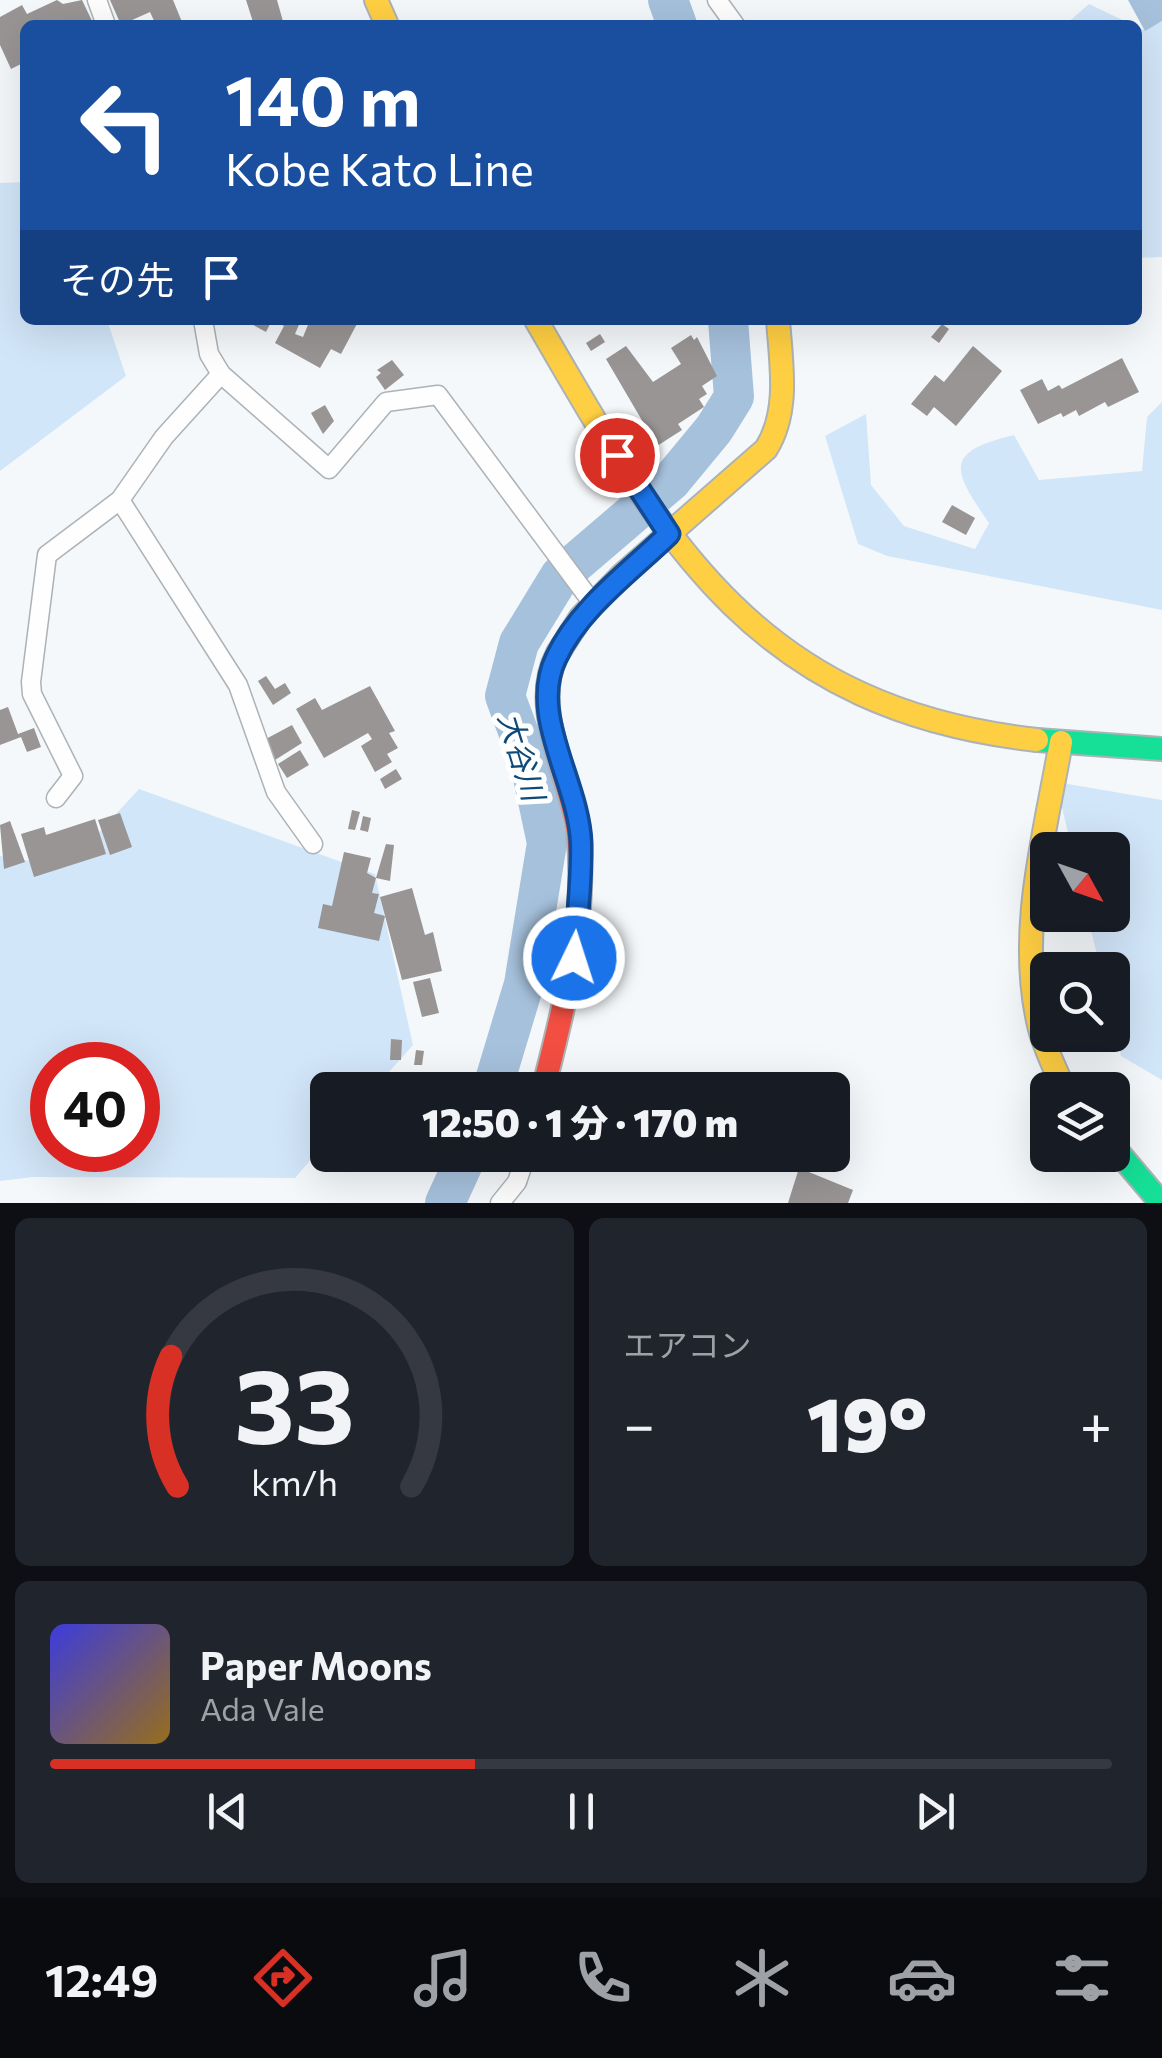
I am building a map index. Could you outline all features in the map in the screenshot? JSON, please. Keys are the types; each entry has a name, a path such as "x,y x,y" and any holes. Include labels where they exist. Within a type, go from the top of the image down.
{"street":[{"path":"204,325 209,354 221,374 328,469 386,402 438,395 589,599"},
{"path":"539,325 663,526 730,604 799,659 863,698 983,733 1162,749"},
{"path":"547,1072 574,958 581,842 570,780 546,706 554,660 589,599 663,526 742,473 772,440 782,389 778,325"},
{"path":"56,798 73,776 32,694 31,682 46,555 120,500 164,438 221,374"},
{"path":"120,500 238,685 276,792 313,844"},
{"path":"1057,1072 1040,1026 1033,972 1036,906 1060,742"},
{"path":"1130,1166 1161,1203"},
{"path":"500,1203 520,1172"}],"shaded area":[{"path":"1128,0 1162,0 1162,21 1145,31"},
{"path":"1089,4 1123,20 1071,20"},
{"path":"1162,21 1162,257 1142,258 1142,29"},
{"path":"20,182 20,325 109,325 126,376 0,471 0,183"},
{"path":"1162,402 1162,610 887,556 858,544 825,436 866,414 871,485 904,526 975,549 989,523 968,490 961,466 975,449 1014,435 1039,480 1142,471 1147,417"},
{"path":"1056,782 1162,800 1162,1080 1121,1056 1120,1052 1130,1052 1130,952 1096,952 1091,932 1130,932 1130,832 1068,832"},
{"path":"139,789 375,874 413,1045 389,1072 310,1072 310,1161 295,1178 33,1177 0,1181 0,856 67,867"}],"building":[{"path":"57,0 63,4 82,0 92,20 20,20 20,64 11,69 0,45 0,17 22,5 27,14"},
{"path":"110,0 173,0 181,20 154,20 150,12 132,20 119,20"},
{"path":"246,0 277,0 283,20 252,20"},
{"path":"299,325 295,334 303,337 308,325 356,325 341,354 331,349 320,368 275,343 284,326"},
{"path":"941,325 949,329 939,343 931,337"},
{"path":"600,334 605,342 591,351 586,343"},
{"path":"691,335 694,340 697,337 717,376 702,386 707,394 699,399 704,407 678,424 682,430 657,446 606,359 626,346 653,382 681,364 671,348"},
{"path":"973,346 1002,371 956,426 934,407 927,416 911,404 935,375 944,382"},
{"path":"1122,358 1139,392 1108,407 1105,402 1079,416 1076,410 1038,424 1020,390 1042,379 1048,391 1059,385 1062,389"},
{"path":"392,360 404,375 385,390 376,377 381,373 377,370"},
{"path":"325,405 334,421 323,434 311,413"},
{"path":"952,505 975,518 966,535 942,522"},
{"path":"266,676 275,689 285,683 291,693 273,705 258,681"},
{"path":"370,686 395,731 389,733 398,748 387,754 392,762 375,772 361,746 372,739 368,733 324,758 296,709 315,698 322,710"},
{"path":"8,707 18,734 34,728 41,747 27,752 21,737 0,745 0,710"},
{"path":"292,725 302,743 275,760 264,740"},
{"path":"300,750 309,765 287,778 278,764"},
{"path":"396,769 402,779 385,789 380,779"},
{"path":"352,810 360,812 355,830 348,829"},
{"path":"120,813 132,847 110,855 98,820"},
{"path":"363,816 371,818 368,832 360,830"},
{"path":"95,819 106,854 34,877 21,834 44,827 46,835"},
{"path":"10,821 25,862 4,869 0,825"},
{"path":"386,844 394,845 390,881 376,878"},
{"path":"344,852 371,858 367,873 376,878 372,893 379,894 374,913 385,916 379,941 318,928 323,904 332,906"},
{"path":"412,888 425,935 433,932 442,971 402,980 380,897"},
{"path":"430,978 439,1013 422,1017 413,982"},
{"path":"391,1039 402,1040 401,1060 390,1060"},
{"path":"416,1050 424,1051 422,1065 414,1065"},
{"path":"798,1172 809,1172 853,1190 848,1203 788,1203"}],"waterway":[{"name":"大谷川","path":"668,0 675,20"},
{"name":"大谷川","path":"497,1072 524,984 547,843 530,763 505,696 519,643 560,576 671,481 714,429 734,397 728,325"},
{"name":"大谷川","path":"445,1203 459,1172"}],"traffic: fast":[{"path":"1037,740 1162,749"},
{"path":"1130,1166 1161,1203"}],"traffic: slow":[{"path":"376,0 385,20"},
{"path":"539,325 629,476 677,543 730,602 789,653 859,693 940,722 1037,740"},
{"path":"558,653 581,617 622,575 766,449 781,403 778,325"},
{"path":"1056,1072 1039,1025 1031,954 1041,847 1061,742"}],"traffic: jam":[{"path":"548,1072 572,963 580,897 578,832 549,719 547,696 558,653"}],"route":[{"path":"574,958 581,842 570,780 546,706 548,682 554,660 569,634 669,534 617,455"}]}
